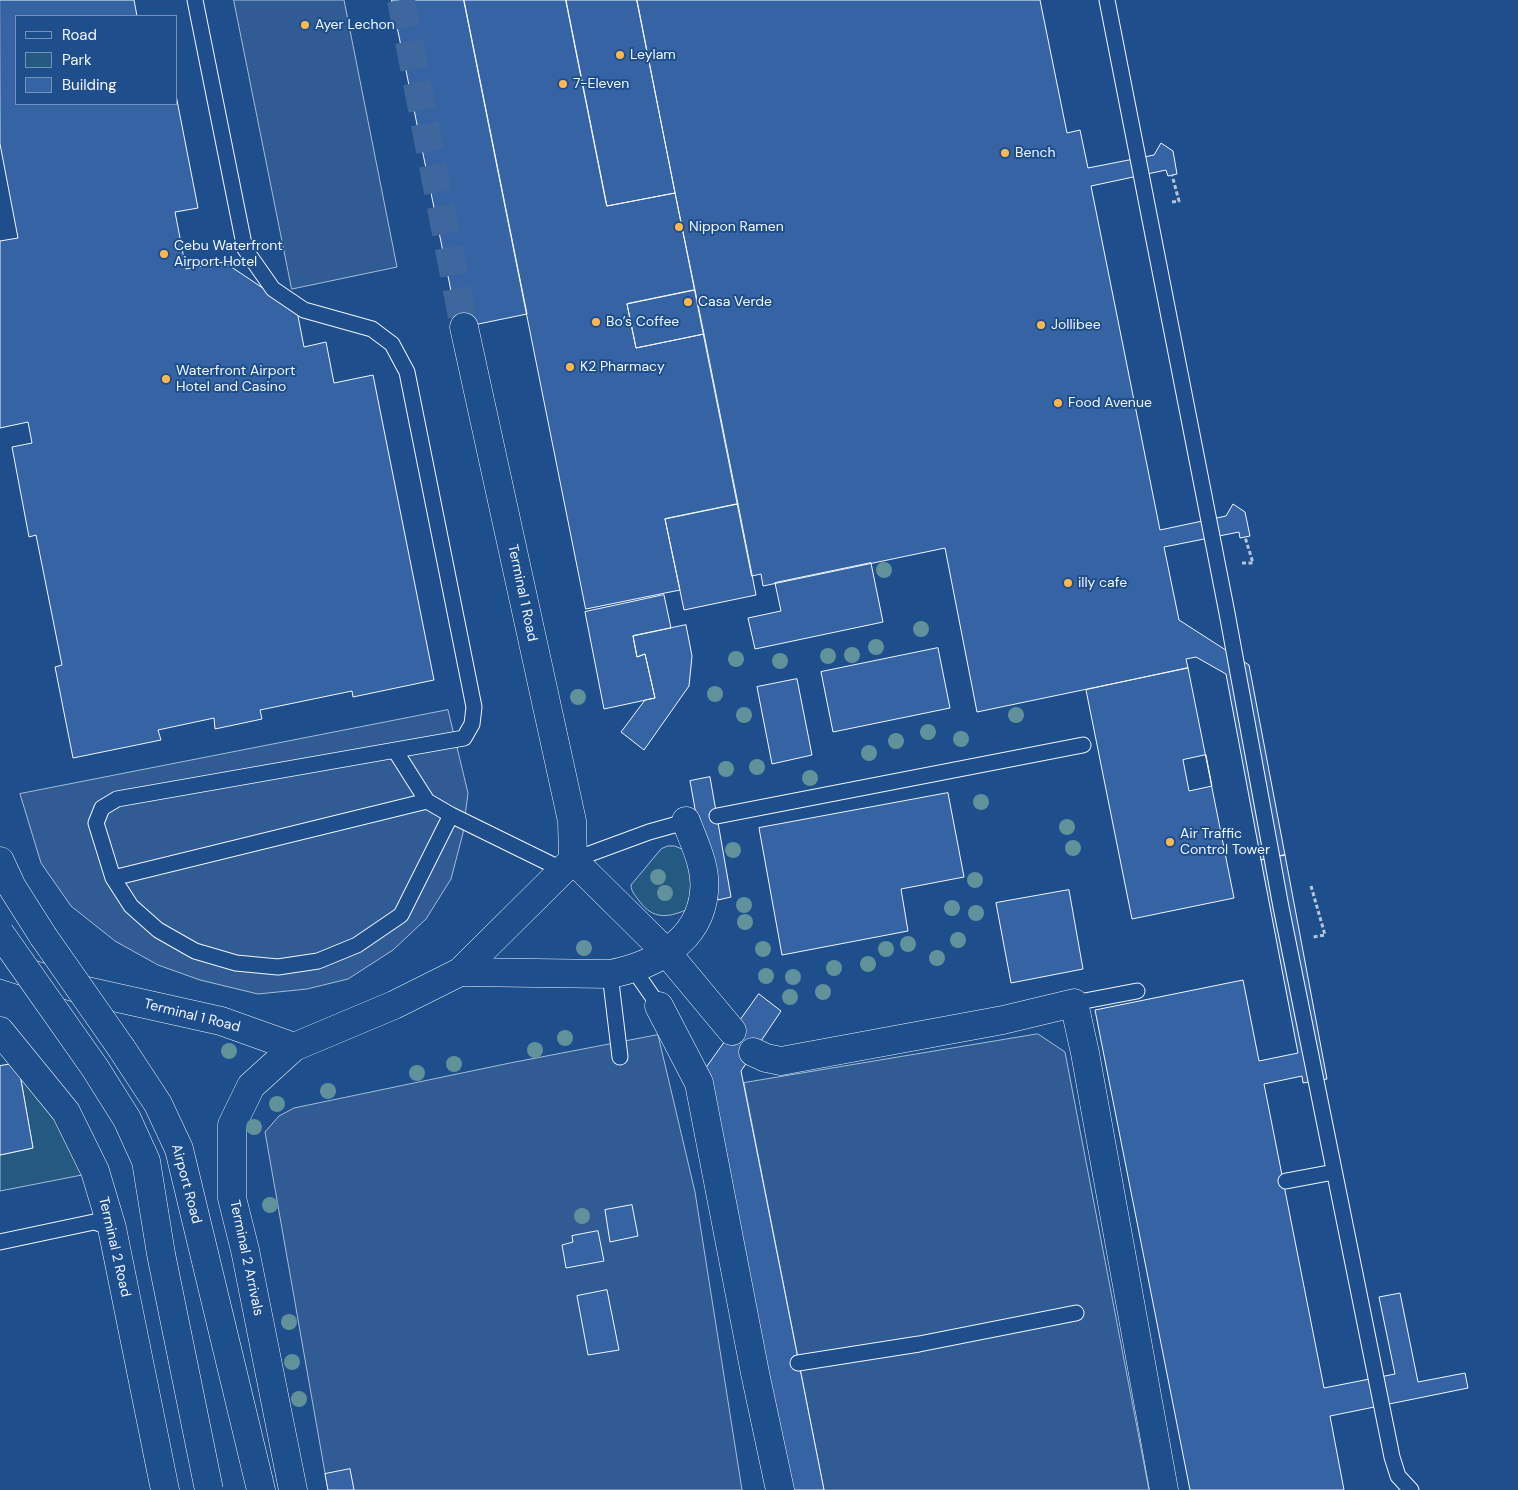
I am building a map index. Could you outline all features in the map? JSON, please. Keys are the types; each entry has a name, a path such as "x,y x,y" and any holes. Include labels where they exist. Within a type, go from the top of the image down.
{"street":[{"name":"Terminal 1 Road","path":"464,327 572,821 568,865"},
{"path":"460,972 622,972 667,954 697,920 704,891 701,862 692,820"},
{"name":"Airport Road","path":"0,861 12,887 43,936 158,1104 179,1149 261,1490"},
{"path":"294,1047 394,1005 460,972 568,865 667,954 732,1031"},
{"path":"0,933 95,1068 127,1120 146,1161 161,1254 209,1490"},
{"name":"Terminal 1 Road","path":"0,964 82,990 221,1021 294,1047"},
{"path":"754,1052 766,1058 782,1061 1004,1020 1074,1003 1085,1052 1164,1490"},
{"path":"659,1006 699,1083 760,1372 780,1490"},
{"name":"Terminal 2 Road","path":"0,1031 66,1112 96,1171 112,1228 165,1490"},
{"name":"Terminal 2 Arrivals","path":"293,1490 245,1250 232,1198 232,1125 251,1086 294,1047"}],"lane":[{"path":"195,0 245,249 273,289 304,310 372,329 392,344 407,372 474,707 472,724 464,738 396,752 117,799 102,808 96,823 113,878 131,906 158,930 196,951 236,963 278,967 318,961 357,945 401,915 451,815"},
{"path":"1107,0 1227,613 1281,908 1334,1172 1394,1463 1398,1476 1411,1490"},
{"path":"717,816 1083,745"},
{"path":"396,752 427,801 451,815 568,865 692,820"},
{"path":"113,878 427,801"},
{"path":"622,972 659,1006"},
{"path":"620,1057 622,972"},
{"path":"1074,1003 1138,991"},
{"path":"1286,1181 1334,1172"},
{"path":"0,1242 94,1222 112,1228"},
{"path":"798,1363 919,1344 1076,1313"}],"path":[{"path":"1241,555 1242,564 1253,563 1245,536"},
{"path":"1311,886 1325,935 1312,937 1311,929"}],"green space":[{"path":"675,846 684,850 689,857 694,892 686,910 673,915 661,915 650,912 645,908 634,894 631,885 661,849"},
{"path":"28,1062 82,1175 0,1191 0,1155 33,1148 18,1063"}],"shaded area":[{"path":"234,0 344,0 397,267 292,289"},
{"path":"448,710 468,793 463,833 451,879 426,919 393,950 348,979 307,989 258,994 200,980 158,965 115,941 71,906 41,863 20,794"},
{"path":"1038,1034 1065,1052 1149,1490 824,1490 744,1083"},
{"path":"658,1035 695,1192 742,1490 328,1490 265,1132 279,1116 294,1108 510,1063"}],"building":[{"name":"Waterfront Airport Hotel and Casino","path":"0,0 134,0 137,15 15,15 15,105 178,105 198,208 175,212 186,269 224,262 297,311 304,347 326,342 334,383 373,375 434,680 353,697 352,691 260,710 262,719 215,729 214,718 158,730 161,740 73,758 55,667 62,665 36,535 29,537 12,447 32,443 28,422 0,428 0,241 18,238 0,144"},
{"path":"392,0 464,0 527,314 459,328"},
{"path":"464,0 566,0 607,206 675,193 695,290 627,304 636,348 704,334 738,504 665,519 680,590 586,609"},
{"path":"566,0 637,0 675,193 607,206"},
{"path":"637,0 1040,0 1067,133 1080,130 1088,168 1154,155 1161,143 1173,151 1177,174 1168,176 1166,170 1091,186 1160,530 1226,516 1233,504 1245,512 1250,536 1240,538 1239,532 1164,547 1179,620 1249,665 1285,855 1261,860 1226,674 1196,657 1186,659 1188,668 977,712 945,548 763,586 761,574 752,576"},
{"path":"695,290 704,334 636,348 627,304"},
{"path":"738,504 756,595 684,610 665,519"},
{"path":"871,563 883,622 755,649 748,618 781,611 775,583"},
{"path":"664,595 671,628 633,636 637,657 645,654 655,698 604,709 585,612"},
{"path":"686,625 692,656 689,686 644,750 621,732 645,700 655,698 645,654 637,657 633,636"},
{"path":"938,648 950,708 833,732 821,672"},
{"name":"Air Traffic Control Tower","path":"1188,668 1234,898 1132,919 1086,690"},
{"path":"797,679 812,755 772,764 757,687"},
{"path":"1206,755 1212,786 1189,791 1183,760"},
{"path":"710,777 731,897 718,900 709,847 702,848 690,781"},
{"path":"948,793 964,877 901,889 908,931 782,955 759,828"},
{"path":"1285,855 1327,1079 1303,1083 1302,1076 1264,1084 1324,1388 1395,1374 1379,1297 1400,1293 1418,1382 1465,1373 1468,1388 1330,1416 1344,1490 1190,1490 1095,1010 1243,980 1259,1061 1298,1053 1261,860"},
{"path":"1069,890 1083,969 1011,983 996,903"},
{"path":"759,994 781,1011 741,1071 824,1490 790,1490 706,1068"},
{"path":"18,1063 33,1148 0,1155 0,1066"},
{"path":"632,1205 638,1236 610,1242 605,1210"},
{"path":"598,1231 604,1261 566,1268 562,1245 573,1242 572,1236"},
{"path":"607,1290 619,1350 588,1355 577,1296"},
{"path":"350,1469 354,1490 328,1490 325,1474"}],"tunnel":[{"path":"401,0 464,327"}],"place":[{"name":"Ayer Lechon","path":"305,25"},
{"name":"Leylam","path":"620,55"},
{"name":"7-Eleven","path":"563,84"},
{"name":"Bench","path":"1005,153"},
{"name":"Nippon Ramen","path":"679,227"},
{"name":"Cebu Waterfront Airport Hotel","path":"164,254"},
{"name":"Casa Verde","path":"688,302"},
{"name":"Bo’s Coffee","path":"596,322"},
{"name":"Jollibee","path":"1041,325"},
{"name":"K2 Pharmacy","path":"570,367"},
{"name":"Waterfront Airport Hotel and Casino","path":"166,379"},
{"name":"Food Avenue","path":"1058,403"},
{"name":"illy cafe","path":"1068,583"},
{"name":"Air Traffic Control Tower","path":"1170,842"}]}
